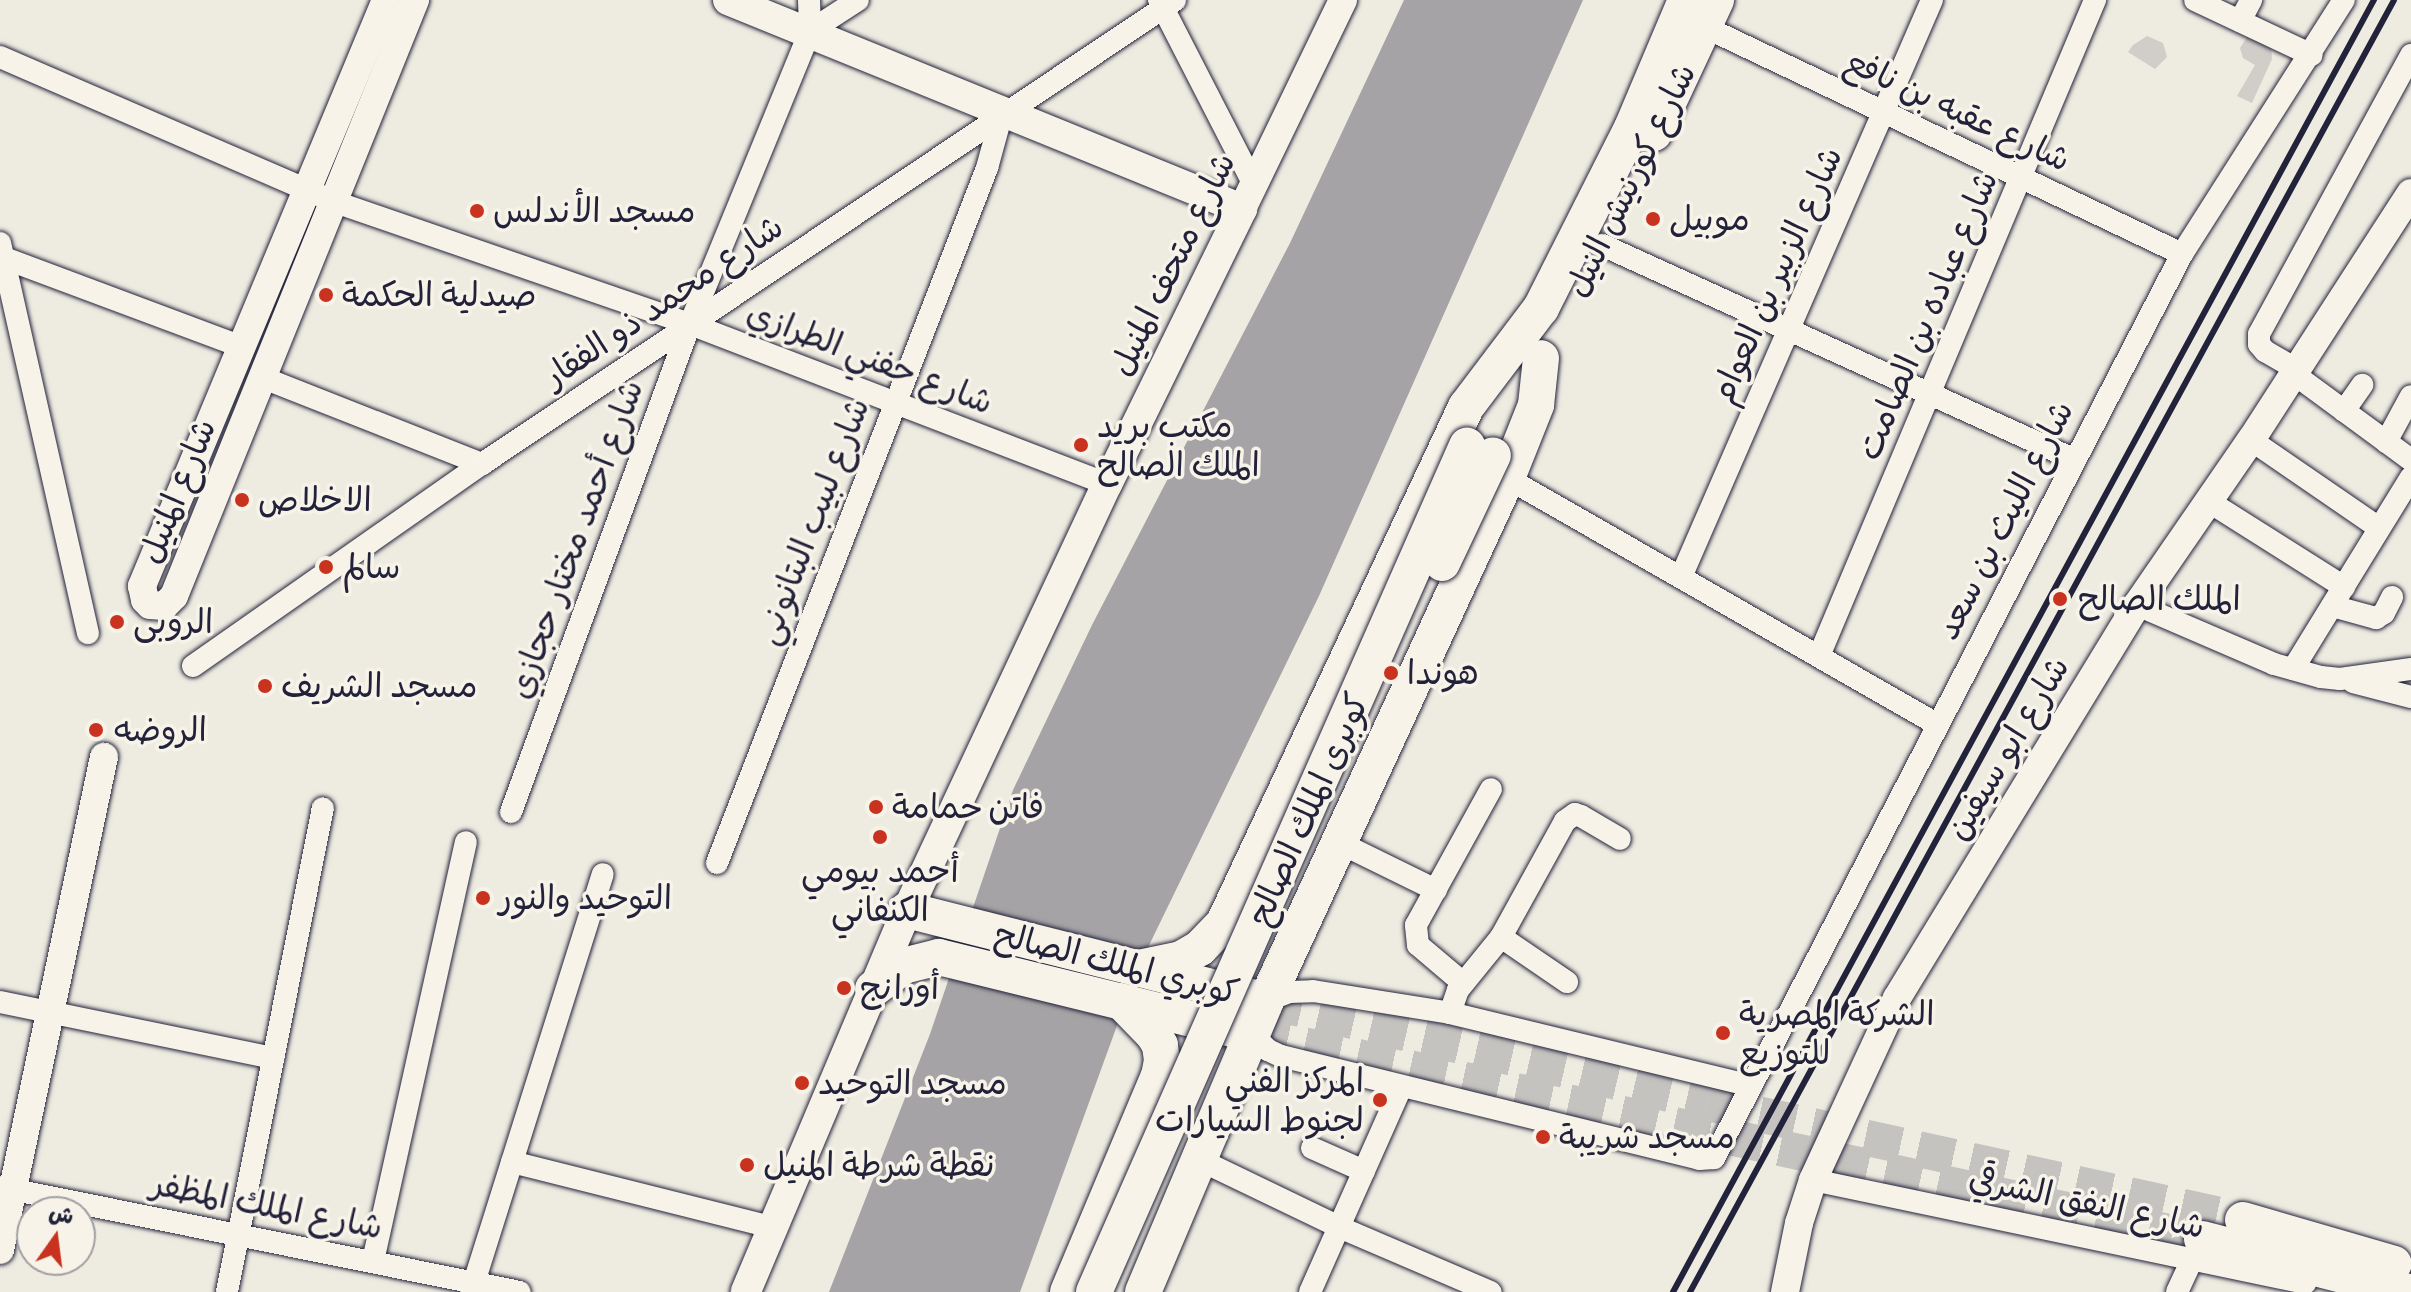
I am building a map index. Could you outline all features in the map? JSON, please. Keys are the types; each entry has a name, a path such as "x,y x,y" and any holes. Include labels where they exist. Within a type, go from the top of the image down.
{"highway":[{"name":"شارع كورنيش النيل","path":"1534,343 1602,245 1702,9"},
{"name":"شارع كورنيش النيل","path":"1534,343 1585,225 1632,128 1702,9"},
{"path":"1143,1292 1266,1001 1507,478 1536,405 1534,343"},
{"path":"1183,966 1224,923 1466,407 1534,343"},
{"name":"كوبرى الملك الصالح","path":"1094,1292 1467,446 1534,343"},
{"name":"كوبرى الملك الصالح","path":"1120,1292 1534,343"},
{"path":"1257,853 1322,877"},
{"path":"937,917 924,921 916,931 916,944 944,959"},
{"name":"كوبري الملك الصالح","path":"937,917 1138,968 1183,966 1266,1001"},
{"path":"873,989 903,966 944,959"},
{"name":"كوبري الملك الصالح","path":"944,959 1132,1012 1252,1034"},
{"path":"1068,1292 1137,1131 1162,1060 1160,1045 1132,1012"},
{"path":"1137,1131 1149,1127 1174,1131 1193,1147 1198,1159"},
{"path":"2243,1220 2411,1268"},
{"path":"2198,1249 2408,1292"}],"main road":[{"path":"728,0 810,31 1002,113 1248,197"},
{"name":"شارع متحف المنيل","path":"746,1292 873,989 937,917 1107,484 1248,197"}],"street":[{"name":"شارع المنيل","path":"386,0 142,586 145,600 150,605 164,606 174,596 415,0"},
{"path":"809,0 810,31"},
{"path":"810,31 858,0"},
{"name":"شارع متحف المنيل","path":"1248,197 1343,0"},
{"name":"شارع الزبير بن العوام","path":"1681,577 1932,0"},
{"name":"شارع عباده بن الصامت","path":"1819,656 2023,178 2095,0"},
{"path":"2195,0 2312,55"},
{"path":"2240,21 2251,0"},
{"name":"شارع الليث بن سعد","path":"1401,1088 1699,1159 1714,1158 2073,459 2182,254 2312,55 2344,0"},
{"path":"1166,3 1248,197"},
{"name":"شارع محمد ذو الفقار","path":"193,666 482,464 1166,3"},
{"name":"شارع عقبه بن نافع","path":"1702,9 1885,113 2182,254"},
{"name":"شارع أحمد مختار حجازي","path":"511,812 690,324 810,31"},
{"path":"2411,55 2259,334 2265,351 2411,460"},
{"name":"شارع حفني الطرازي","path":"0,57 335,202 690,324 1107,484"},
{"name":"شارع لبيب البتانوني","path":"717,863 987,168 1002,113"},
{"name":"شارع ابو سيفين","path":"1785,1292 1799,1223 1813,1180 1897,998 2137,605 2251,440 2411,193"},
{"path":"1602,245 2073,459"},
{"path":"2,250 242,347"},
{"path":"2,250 88,633"},
{"path":"261,377 482,464"},
{"path":"2344,411 2362,385"},
{"path":"2386,442 2411,396"},
{"path":"2251,440 2379,528"},
{"path":"2293,669 2379,528 2404,502 2411,477"},
{"path":"1507,478 1937,724"},
{"path":"2208,501 2338,596 2376,618 2384,613 2392,597"},
{"path":"2137,605 2293,669 2411,697"},
{"path":"2340,679 2411,669"},
{"path":"0,1250 6,1188 50,1013 104,757"},
{"path":"1463,983 1418,945 1416,925 1491,789"},
{"path":"227,1292 323,808"},
{"path":"1450,1013 1463,983 1501,937 1570,816 1581,816 1620,839"},
{"path":"373,1261 466,842"},
{"path":"1338,842 1436,890"},
{"path":"474,1286 603,874"},
{"path":"1501,937 1567,982"},
{"path":"1266,1001 1289,992 1313,991 1450,1013 1751,1086"},
{"path":"0,1002 273,1058"},
{"path":"1252,1034 1268,1050 1281,1056 1401,1088 1310,1292"},
{"path":"1312,1148 1364,1171"},
{"path":"1198,1159 1451,1284 1491,1292"},
{"path":"512,1162 775,1228"},
{"name":"شارع النفق الشرقي","path":"1813,1180 2198,1249 2347,1292"},
{"name":"شارع الملك المظفر","path":"6,1188 373,1261 474,1286 520,1292"},
{"path":"2177,1292 2198,1249"}],"shaded area":[{"path":"1404,0 1583,0 1319,596 1138,968 1020,1292 829,1292 930,1034 1013,790 1092,625 1290,243"},
{"path":"2147,36 2163,43 2167,57 2155,69 2128,52"},
{"path":"2247,37 2271,45 2272,59 2252,103 2237,96 2255,65 2243,58 2240,48"}],"tunnel":[{"path":"1266,1001 1707,1103 2243,1220"},
{"path":"1252,1034 2202,1239"}],"railway":[{"path":"1673,1292 2374,0"},
{"path":"1690,1292 2394,0"}],"place":[{"name":"مسجد الأندلس","path":"477,211"},
{"name":"موبيل","path":"1653,219"},
{"name":"صيدلية الحكمة","path":"326,295"},
{"name":"مكتب بريد الملك الصالح","path":"1081,445"},
{"name":"الاخلاص","path":"242,500"},
{"name":"سالم","path":"326,567"},
{"name":"الملك الصالح","path":"2060,599"},
{"name":"الروبى","path":"117,622"},
{"name":"هوندا","path":"1391,673"},
{"name":"مسجد الشريف","path":"265,686"},
{"name":"الروضه","path":"96,730"},
{"name":"فاتن حمامة","path":"876,807"},
{"name":"أحمد بيومي الكنفاني","path":"880,837"},
{"name":"التوحيد والنور","path":"483,898"},
{"name":"أورانج","path":"844,988"},
{"name":"الشركة المصرية للتوزيع","path":"1723,1033"},
{"name":"مسجد التوحيد","path":"802,1083"},
{"name":"المركز الفني لجنوط السيارات","path":"1380,1100"},
{"name":"مسجد شريبة","path":"1543,1137"},
{"name":"نقطة شرطة المنيل","path":"747,1165"}]}
